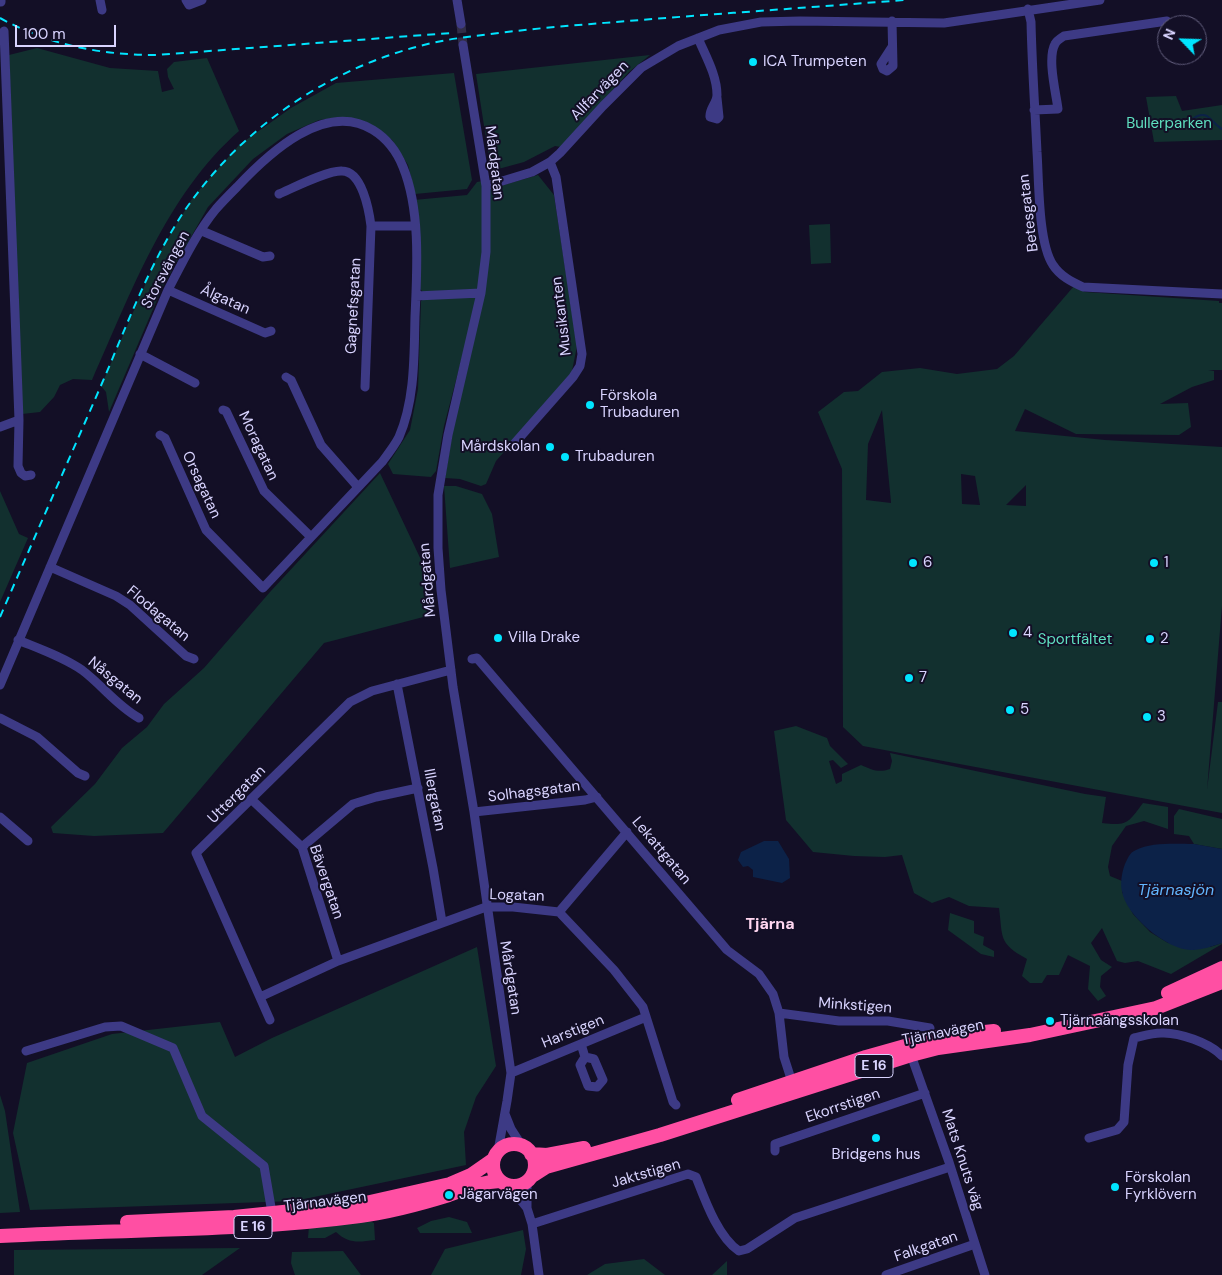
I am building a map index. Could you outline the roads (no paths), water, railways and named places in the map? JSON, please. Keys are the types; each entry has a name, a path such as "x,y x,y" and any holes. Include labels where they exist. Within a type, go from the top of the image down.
{"highway":[{"name":"Tjärnavägen","path":"527,1150 546,1155 585,1148 660,1126 866,1057 937,1037 1020,1027 1158,998 1222,968"},
{"name":"Tjärnavägen","path":"530,1178 546,1167 660,1135 911,1055 938,1048 1030,1035 1156,1008 1222,982"},
{"name":"E 16","path":"496,1155 512,1144 527,1150"},
{"path":"527,1150 534,1163 530,1178"},
{"name":"Tjärnavägen","path":"0,1227 215,1218 361,1204 450,1184 472,1175 496,1155"},
{"path":"496,1155 494,1171 504,1184"},
{"name":"E 16","path":"504,1184 519,1186 530,1178"},
{"name":"Tjärnavägen","path":"0,1236 63,1232 236,1228 361,1216 405,1208 482,1183 504,1184"}],"street":[{"path":"100,0 102,10"},
{"path":"187,3 202,0"},
{"path":"457,0 461,24"},
{"name":"Allfarvägen","path":"486,186 532,172 550,162 641,68 678,46 718,30 761,22 892,21 944,23 1028,9 1100,0"},
{"name":"Betesgatan","path":"1028,9 1031,22 1034,110 1044,242 1046,253 1053,266 1072,283 1083,287 1222,294"},
{"path":"892,21 892,47"},
{"path":"1034,110 1058,109 1052,62 1054,45 1059,39 1064,36 1157,22"},
{"path":"4,31 3,94 19,420 18,466 21,473 25,476 31,475"},
{"path":"698,38 716,84 717,98"},
{"name":"Mårdgatan","path":"463,45 486,186 486,252 481,293 448,436 438,495 438,548 451,670 474,812 511,1073 496,1155"},
{"name":"Storsvängen","path":"0,685 140,354 168,290 186,255 216,209 273,152 301,133 328,123 348,121 366,126 378,133 390,144 403,167 411,198 415,226 416,296 411,388 407,415 399,438 382,462 263,588"},
{"name":"Musikanten","path":"514,444 573,377 580,366 581,360 578,323 557,185 550,162"},
{"name":"Gagnefsgatan","path":"279,194 333,172 344,171 354,176 369,207 371,226 362,371 365,387"},
{"path":"371,226 415,226"},
{"path":"202,231 263,257 270,256"},
{"name":"Ålgatan","path":"168,290 265,333 271,331"},
{"path":"416,296 481,293"},
{"path":"140,354 195,382"},
{"path":"286,377 291,380 321,445 358,487"},
{"name":"Moragatan","path":"223,410 226,411 264,491 311,537"},
{"path":"0,427 19,420"},
{"name":"Orsagatan","path":"160,435 165,438 206,530 263,588"},
{"name":"Flodagatan","path":"50,567 116,596 130,605 186,656 194,659"},
{"name":"Nåsgatan","path":"18,640 66,660 95,680 129,712 139,718"},
{"name":"Lekattgatan","path":"472,660 478,658 728,950 758,974 773,994 779,1013 784,1057 792,1082"},
{"name":"Uttergatan","path":"270,1020 196,854 350,702 372,691 451,670"},
{"name":"Illergatan","path":"397,684 442,922"},
{"path":"0,718 37,737 78,773 85,776"},
{"path":"302,847 353,804 418,788"},
{"name":"Solhagsgatan","path":"474,812 585,800 597,797"},
{"name":"Bävergatan","path":"252,800 302,847 338,961"},
{"path":"0,817 28,841"},
{"path":"559,912 627,832"},
{"name":"Logatan","path":"260,997 338,961 486,907 513,906 559,912 614,970 643,1007 673,1102 676,1105"},
{"name":"Minkstigen","path":"779,1013 839,1021 888,1021 930,1028"},
{"name":"Harstigen","path":"511,1073 646,1017"},
{"path":"26,1051 105,1027 121,1026 173,1048 202,1116 264,1166 272,1213"},
{"path":"1089,1138 1116,1130 1124,1122 1128,1065 1134,1038 1163,1033 1186,1037 1210,1046 1222,1056"},
{"path":"581,1044 585,1056"},
{"name":"Mats Knuts väg","path":"911,1055 950,1166 985,1275"},
{"name":"Ekorrstigen","path":"775,1151 775,1144 925,1092"},
{"path":"505,1114 511,1129 527,1150"},
{"name":"Jaktstigen","path":"532,1224 688,1174 696,1177 709,1212 732,1246 739,1251 747,1249 795,1218 950,1166"},
{"path":"530,1178 527,1208 532,1224 539,1275"},
{"path":"504,1184 527,1208"},
{"name":"Falkgatan","path":"886,1275 975,1244"}],"water":[{"path":"764,841 778,841 789,859 790,878 782,883 753,877 753,870 748,866 743,867 738,860 741,852"},
{"name":"Tjärnasjön","path":"1194,844 1222,849 1222,943 1204,949 1192,950 1171,945 1149,930 1131,910 1125,900 1121,885 1124,867 1129,856 1134,851 1142,847 1156,845"}],"waterway":[{"path":"1160,122 1184,122 1204,115 1222,129"}],"tunnel":[{"path":"461,24 463,45"}],"railway":[{"path":"0,617 141,291 171,232 206,182 232,153 291,104 324,84 359,67 395,53 449,40 570,26 904,0"},
{"path":"0,18 56,42 76,47 136,55 451,33"}],"place":[{"name":"ICA Trumpeten","path":"753,62"},
{"name":"Förskola Trubaduren","path":"590,405"},
{"name":"Mårdskolan","path":"550,447"},
{"name":"Trubaduren","path":"565,457"},
{"name":"6","path":"913,563"},
{"name":"1","path":"1154,563"},
{"name":"4","path":"1013,633"},
{"name":"Villa Drake","path":"498,638"},
{"name":"2","path":"1150,639"},
{"name":"7","path":"909,678"},
{"name":"5","path":"1010,710"},
{"name":"3","path":"1147,717"},
{"name":"Tjärnaängsskolan","path":"1050,1021"},
{"name":"Bridgens hus","path":"876,1138"},
{"name":"Förskolan Fyrklövern","path":"1115,1187"},
{"name":"Jägarvägen","path":"449,1195"}],"district":[{"name":"Tjärna","path":"770,925"}],"park label":[{"name":"Bullerparken","path":"1169,124"},
{"name":"Sportfältet","path":"1075,640"}]}
